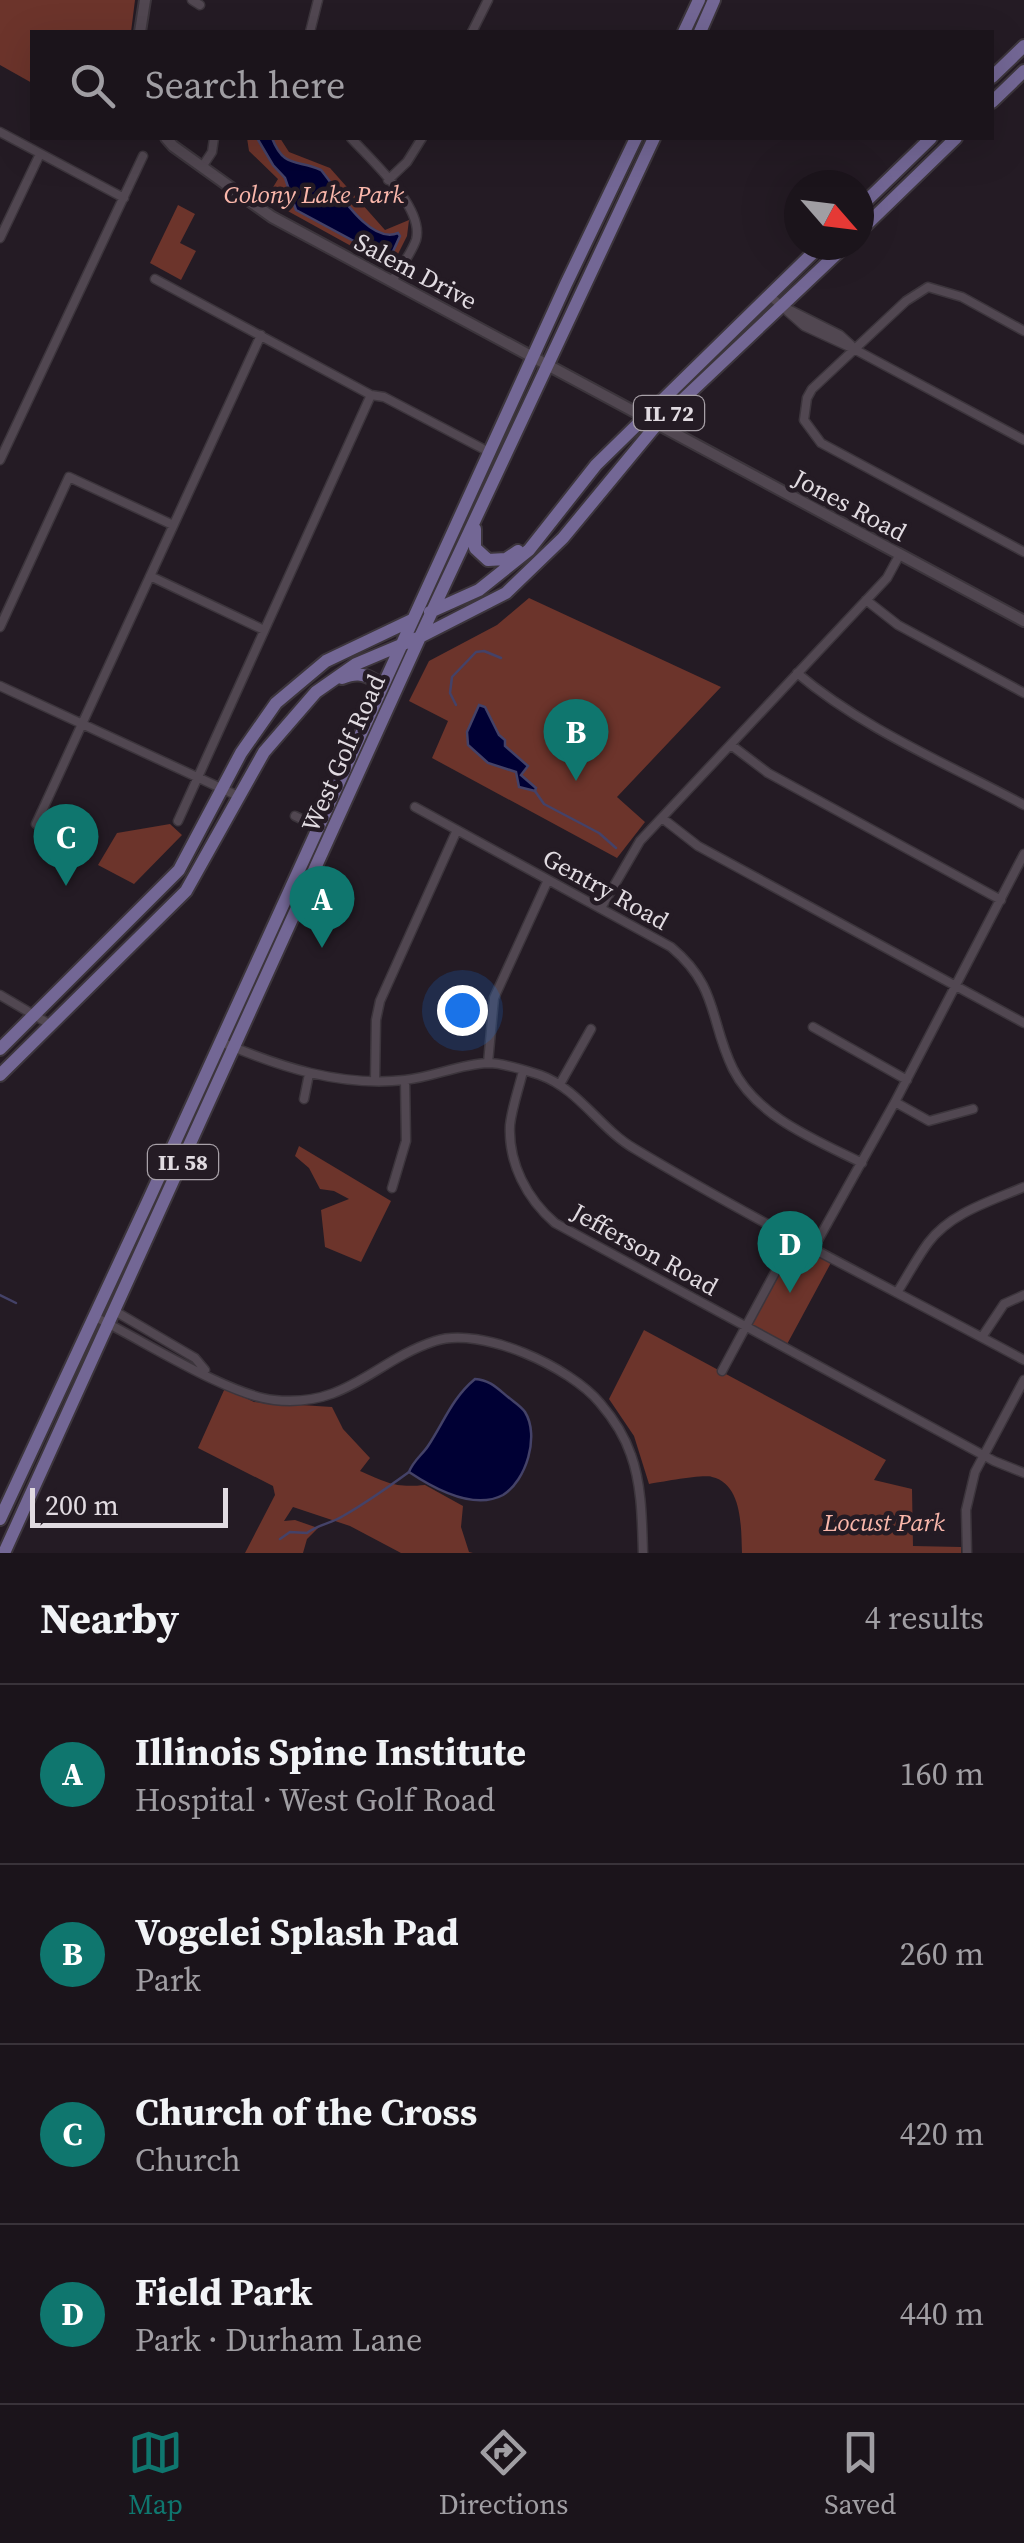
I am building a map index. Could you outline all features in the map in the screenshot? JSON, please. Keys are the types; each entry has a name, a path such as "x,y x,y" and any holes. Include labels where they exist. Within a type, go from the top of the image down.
{"main road":[{"path":"701,30 714,0"},
{"path":"685,30 697,1"},
{"path":"994,76 1024,46"},
{"path":"994,100 1024,71"},
{"name":"West Golf Road","path":"4,1553 476,519 635,140"},
{"name":"West Golf Road","path":"0,1519 491,453 653,140"},
{"path":"874,193 929,140"},
{"path":"874,217 954,140"},
{"name":"IL 72","path":"0,1049 179,870 256,730 276,703 326,662 493,580 529,550 596,465 643,415 805,260"},
{"name":"IL 72","path":"0,1075 186,892 238,796 288,721 356,664 484,607 519,582 563,538 658,423 831,260"},
{"path":"476,519 475,546 492,562 506,559 543,531"},
{"path":"330,682 362,674 374,680 377,697"}],"street":[{"path":"140,30 145,0"},
{"path":"310,30 318,0"},
{"path":"473,30 488,0"},
{"path":"0,132 124,198"},
{"name":"Salem Drive","path":"168,140 272,217 658,423"},
{"path":"202,167 212,152 214,140"},
{"path":"353,140 412,208 418,226 415,243 392,281"},
{"path":"388,180 407,162 421,140"},
{"path":"0,238 40,154"},
{"path":"0,460 143,156"},
{"path":"155,279 372,395 384,397 491,453"},
{"path":"1024,331 962,297 928,287 906,301 812,389 804,420 821,443 1024,552"},
{"path":"769,295 854,348 1024,440"},
{"path":"36,824 261,335"},
{"path":"178,821 372,395"},
{"name":"Jones Road","path":"658,423 1024,621"},
{"path":"0,627 69,477 173,525"},
{"path":"601,908 630,854 886,578 900,554"},
{"path":"150,576 264,630"},
{"path":"866,600 898,625 1024,694"},
{"path":"798,674 856,715 1024,805"},
{"path":"0,686 238,796"},
{"path":"731,745 768,773 1001,900"},
{"name":"Gentry Road","path":"415,807 671,947 690,965 709,995 732,1068 758,1103 862,1163"},
{"path":"295,816 332,834"},
{"path":"662,818 698,846 1024,1024"},
{"path":"375,1080 380,1001 457,830"},
{"path":"813,1250 907,1080 1024,854"},
{"path":"488,1063 494,998 548,880"},
{"path":"0,996 51,1025"},
{"path":"813,1028 907,1080"},
{"path":"560,1084 591,1029"},
{"path":"221,1042 309,1074 405,1080 488,1063 523,1070 560,1084 625,1143 813,1250 1024,1360"},
{"name":"Jefferson Road","path":"523,1070 510,1126 517,1172 538,1208 564,1230 983,1454 1024,1472"},
{"path":"304,1100 309,1074"},
{"path":"392,1188 406,1141 405,1080"},
{"path":"895,1102 930,1121 973,1109"},
{"path":"898,1291 929,1241 947,1224 1024,1187"},
{"path":"722,1371 793,1239"},
{"path":"982,1337 1004,1304 1024,1294"},
{"path":"98,1310 212,1377 256,1396 308,1401 342,1391 437,1340 485,1338 516,1349 577,1383 599,1401 625,1441 637,1480 643,1553"},
{"path":"967,1553 966,1510 983,1454 1024,1380"}],"green space":[{"path":"0,0 135,0 131,30 30,30 30,82 0,65"},
{"name":"Colony Lake Park","path":"247,140 281,140 289,152 330,168 385,230 409,220 407,236 391,268 266,199 278,179 249,151"},
{"path":"178,205 195,214 180,243 196,251 181,280 150,263"},
{"path":"529,598 721,687 617,797 645,822 617,858 432,758 448,721 409,701 429,661 497,625"},
{"path":"170,824 182,835 134,884 98,865 117,833"},
{"path":"299,1146 391,1201 361,1262 325,1247 321,1210 349,1199 320,1189 309,1168 295,1156"},
{"path":"793,1239 833,1259 785,1348 747,1327"},
{"name":"Locust Park","path":"644,1330 886,1460 874,1480 912,1489 913,1546 961,1547 961,1553 742,1553 738,1509 730,1488 707,1476 649,1484 634,1436 609,1399"},
{"path":"225,1388 254,1402 332,1407 343,1429 370,1458 360,1471 392,1484 425,1485 463,1506 461,1527 469,1552 473,1553 401,1553 350,1526 293,1507 284,1521 295,1520 318,1528 307,1539 303,1553 245,1553 275,1495 273,1486 198,1448"}],"shaded area":[{"path":"258,140 273,140 286,159 321,170 355,213 376,231 398,233 389,260 296,210 285,178"},
{"path":"479,705 485,707 505,746 528,766 521,775 535,791 519,787 516,772 488,763 468,745 467,732"},
{"path":"475,1379 493,1385 522,1408 531,1433 528,1457 518,1480 503,1495 479,1500 441,1491 409,1472 454,1402"}],"waterway":[{"path":"456,705 450,693 452,677 476,652 501,658"},
{"path":"535,791 544,804 599,833 616,848"},
{"path":"0,1295 16,1303"},
{"path":"280,1539 290,1532 307,1533 338,1519 409,1472"}],"place":[{"name":"Vogelei Splash Pad","path":"576,781"},
{"name":"Church of the Cross","path":"66,886"},
{"name":"Illinois Spine Institute","path":"322,948"},
{"name":"Field Park","path":"790,1293"}]}
